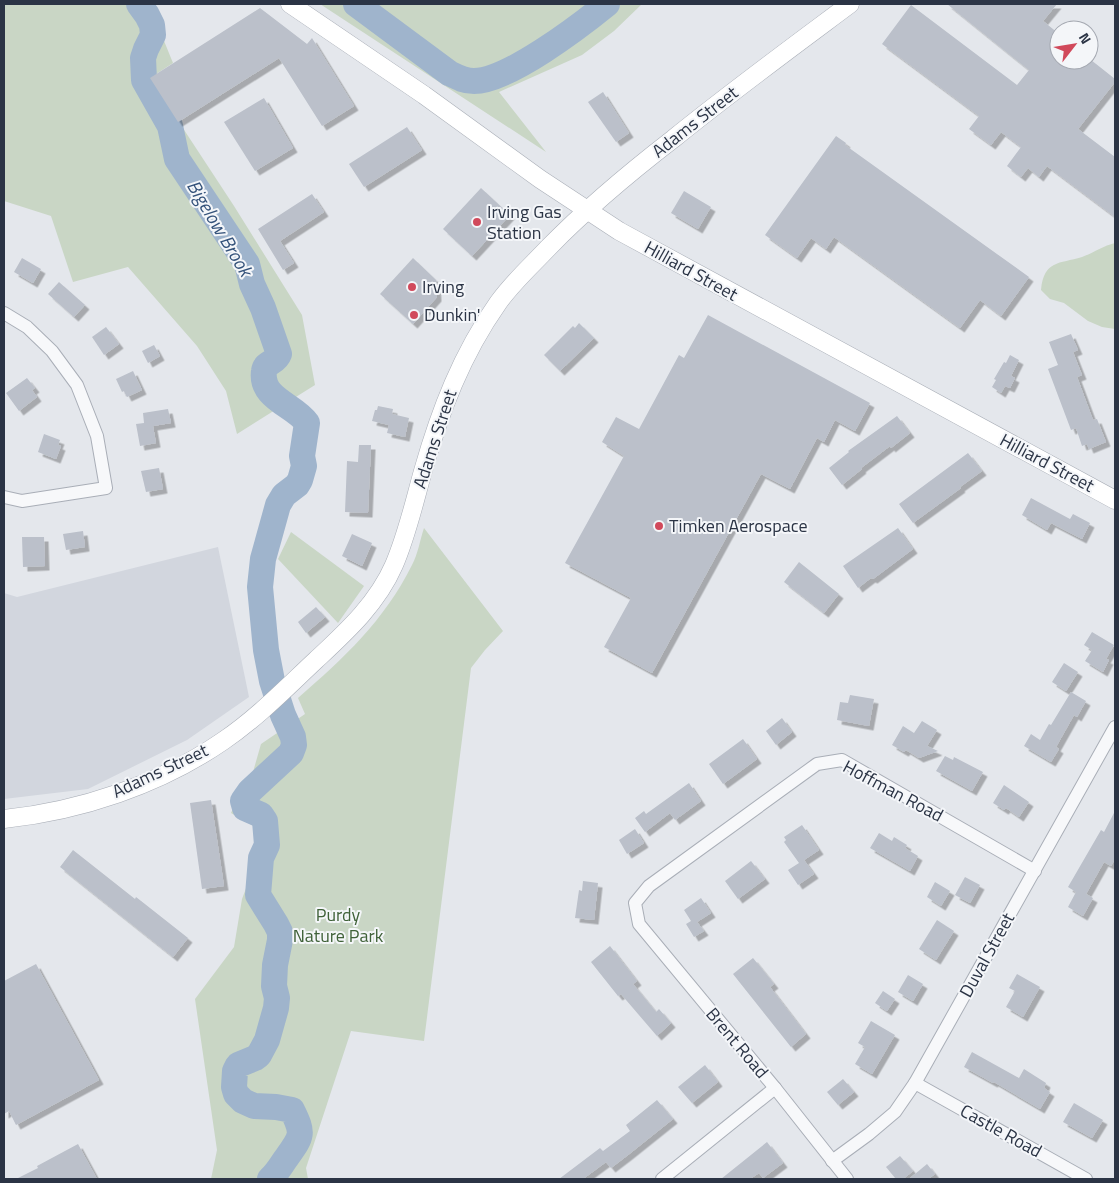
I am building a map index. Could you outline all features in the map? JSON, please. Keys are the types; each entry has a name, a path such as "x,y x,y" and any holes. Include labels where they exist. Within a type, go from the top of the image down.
{"main road":[{"name":"Hilliard Street","path":"290,4 424,95 618,232 1115,500"},
{"name":"Adams Street","path":"4,819 36,816 73,808 136,786 184,764 223,741 278,696 347,631 372,602 393,567 408,526 423,469 447,395 478,334 499,300 586,210 694,122 850,4"}],"street":[{"path":"4,313 27,327 52,351 77,384 97,436 106,488 22,501 4,497"},
{"name":"Duval Street","path":"832,1161 870,1134 896,1112 915,1083 1115,727"},
{"name":"Hoffman Road","path":"635,903 649,886 817,764 842,760 1035,871"},
{"name":"Brent Road","path":"635,903 639,924 775,1088 847,1179"},
{"name":"Castle Road","path":"915,1083 1086,1179"},
{"path":"662,1179 775,1088"}],"shaded area":[{"path":"218,547 249,697 187,740 88,789 4,799 4,593 17,597"}],"green space":[{"path":"4,4 149,4 173,63 150,78 234,206 302,315 315,385 237,434 226,391 197,346 128,267 73,282 51,216 4,201"},
{"path":"320,4 642,4 614,31 582,55 499,92 546,152"},
{"path":"1115,243 1115,329 1102,327 1088,321 1064,303 1050,299 1041,290 1045,273 1049,268"},
{"name":"Purdy Nature Park","path":"424,528 503,631 471,668 424,1041 351,1031 306,1168 308,1179 211,1179 217,1150 195,999 234,947 242,899 259,854 268,837 257,828 231,813 253,772 261,744 305,714 298,698 362,638 389,604 412,565"},
{"path":"291,532 364,586 338,623 278,559"}],"building":[{"path":"947,4 1057,4 1043,21 1049,26 1049,70 1099,70 1099,66 1115,79 1115,82 1078,129 1115,157 1115,217 1047,166 1039,177 1028,168 1021,177 1007,166 1021,147 1001,132 991,145 969,129 979,116 882,44 911,5 1017,85 1029,70"},
{"path":"260,8 307,44 312,38 354,106 322,126 279,58 178,122 150,78"},
{"path":"603,92 629,133 616,142 588,102"},
{"path":"264,98 293,148 255,171 224,122"},
{"path":"407,127 422,150 364,187 349,164"},
{"path":"836,136 846,143 845,145 1029,277 1001,316 980,300 960,328 834,237 826,249 811,238 797,258 765,235"},
{"name":"Irving Gas Station","path":"481,188 510,215 472,256 443,229"},
{"path":"684,191 711,207 698,229 671,213"},
{"path":"312,194 324,212 280,241 294,263 283,270 258,229"},
{"path":"22,258 41,269 33,283 14,272"},
{"name":"Irving","path":"413,258 436,280 437,297 413,324 380,294"},
{"path":"59,282 85,305 74,317 48,294"},
{"name":"Timken Aerospace","path":"708,315 870,403 855,431 835,420 824,442 817,438 790,489 761,474 652,673 604,647 631,598 565,563 624,456 602,442 616,417 639,429 679,355 684,358"},
{"path":"579,323 594,338 560,371 544,355 573,326 575,328"},
{"path":"106,327 119,344 104,355 92,337"},
{"path":"1071,334 1078,350 1073,352 1082,375 1077,377 1093,420 1097,419 1106,442 1089,449 1087,444 1082,446 1076,428 1071,430 1048,369 1058,365 1049,342"},
{"path":"154,345 160,356 148,363 142,351"},
{"path":"1010,355 1019,360 1011,376 1015,378 1010,388 1005,386 1001,393 992,387 996,380 994,379"},
{"path":"133,371 142,390 127,397 124,391 122,392 116,379"},
{"path":"27,378 35,388 32,390 37,397 19,411 6,393"},
{"path":"378,406 393,409 392,414 409,418 405,437 387,433 389,425 372,421"},
{"path":"168,409 171,423 153,426 156,443 140,446 136,424 144,423 143,413"},
{"path":"897,416 910,433 861,468 842,485 829,468 848,451"},
{"path":"44,434 60,440 58,445 61,446 56,459 38,452"},
{"path":"359,445 371,445 368,513 345,512 347,461 358,462"},
{"path":"968,453 982,471 913,523 899,504"},
{"path":"159,468 163,489 146,492 141,471"},
{"path":"1031,498 1070,519 1073,514 1090,523 1082,539 1051,523 1047,530 1022,515"},
{"path":"898,528 913,549 858,588 843,566"},
{"path":"83,531 85,547 66,550 63,534"},
{"path":"352,534 372,543 362,566 342,556"},
{"path":"22,537 44,537 45,566 23,567"},
{"path":"799,562 839,594 824,613 784,582"},
{"path":"316,607 325,617 306,633 298,622"},
{"path":"1092,632 1114,645 1106,659 1109,660 1103,672 1085,661 1092,650 1084,645"},
{"path":"1064,663 1078,672 1066,691 1052,682"},
{"path":"1071,692 1086,701 1077,717 1074,715 1056,747 1059,749 1051,762 1024,746 1031,734 1040,740"},
{"path":"850,695 874,699 869,726 837,720 840,702 848,703"},
{"path":"782,718 792,732 776,745 766,731"},
{"path":"922,721 937,730 927,746 938,751 919,758 906,750 904,752 892,745 903,726 914,733"},
{"path":"743,739 757,759 723,784 709,764"},
{"path":"945,756 953,760 954,757 983,772 972,791 936,771"},
{"path":"689,783 701,801 675,820 670,813 645,832 635,818 644,811 646,814"},
{"path":"1004,785 1029,802 1019,817 1006,808 1004,810 993,803"},
{"path":"211,800 224,886 202,889 190,803"},
{"path":"1115,811 1115,859 1111,866 1104,862 1086,894 1093,898 1083,916 1068,907 1076,892 1068,887 1101,830 1104,832"},
{"path":"802,825 819,850 804,860 814,874 798,885 788,870 799,863 784,842 786,840 784,837"},
{"path":"635,829 644,843 627,854 619,840"},
{"path":"879,833 892,841 894,837 907,845 905,848 918,856 910,871 870,848"},
{"path":"73,850 188,938 173,957 60,867"},
{"path":"751,861 765,879 738,899 725,881"},
{"path":"965,877 980,885 970,903 955,895"},
{"path":"583,881 598,883 594,920 575,918 579,890 582,891"},
{"path":"935,882 950,891 941,906 927,897"},
{"path":"701,898 711,913 697,922 704,931 694,937 686,924 691,921 684,910"},
{"path":"937,920 954,931 936,960 919,949"},
{"path":"610,946 637,981 633,984 656,1012 659,1009 671,1023 657,1036 621,994 618,996 591,962"},
{"path":"753,958 774,984 770,987 806,1034 791,1047 733,974"},
{"path":"36,964 99,1080 16,1125 9,1111 4,1114 4,981"},
{"path":"1017,974 1040,987 1023,1017 1006,1007 1015,991 1009,988"},
{"path":"908,975 923,984 913,1001 898,992"},
{"path":"883,991 895,999 887,1011 875,1003"},
{"path":"871,1021 895,1035 872,1074 855,1064 865,1047 858,1043"},
{"path":"972,1052 1019,1078 1024,1069 1046,1083 1044,1088 1050,1092 1040,1109 964,1067"},
{"path":"705,1065 718,1082 692,1103 678,1087"},
{"path":"843,1079 854,1092 838,1105 827,1092"},
{"path":"657,1100 673,1119 611,1168 606,1162 583,1179 559,1179 600,1148 603,1151 630,1131 626,1125"},
{"path":"1074,1103 1103,1120 1092,1138 1063,1122"},
{"path":"767,1142 783,1163 763,1178 759,1173 750,1179 721,1179"},
{"path":"78,1144 97,1179 16,1179 38,1168 37,1166"},
{"path":"900,1156 913,1171 903,1179 896,1179 886,1167"},
{"path":"927,1164 935,1174 928,1179 909,1179"}],"waterway":[{"name":"Bigelow Brook","path":"139,4 152,25 153,35 143,58 144,80 170,126 177,159 247,264 252,284 263,308 279,354 265,368 264,381 273,395 295,411 307,423 302,456 304,466 300,480 297,485 284,495 278,505 263,559 260,587 266,650 272,681 283,715 293,737 294,745 291,753 250,791 243,801 245,808 261,815 265,821 267,845 261,858 258,895 280,932 280,940 275,965 276,1008 267,1040 259,1055 238,1065 235,1071 234,1087 236,1094 243,1101 254,1106 292,1110 300,1130 296,1144 270,1179"},
{"path":"356,4 449,73 464,80 474,81 488,79 524,62 562,38 607,4"}],"place":[{"name":"Irving Gas Station","path":"477,222"},
{"name":"Irving","path":"412,287"},
{"name":"Dunkin'","path":"414,315"},
{"name":"Timken Aerospace","path":"659,526"}]}
